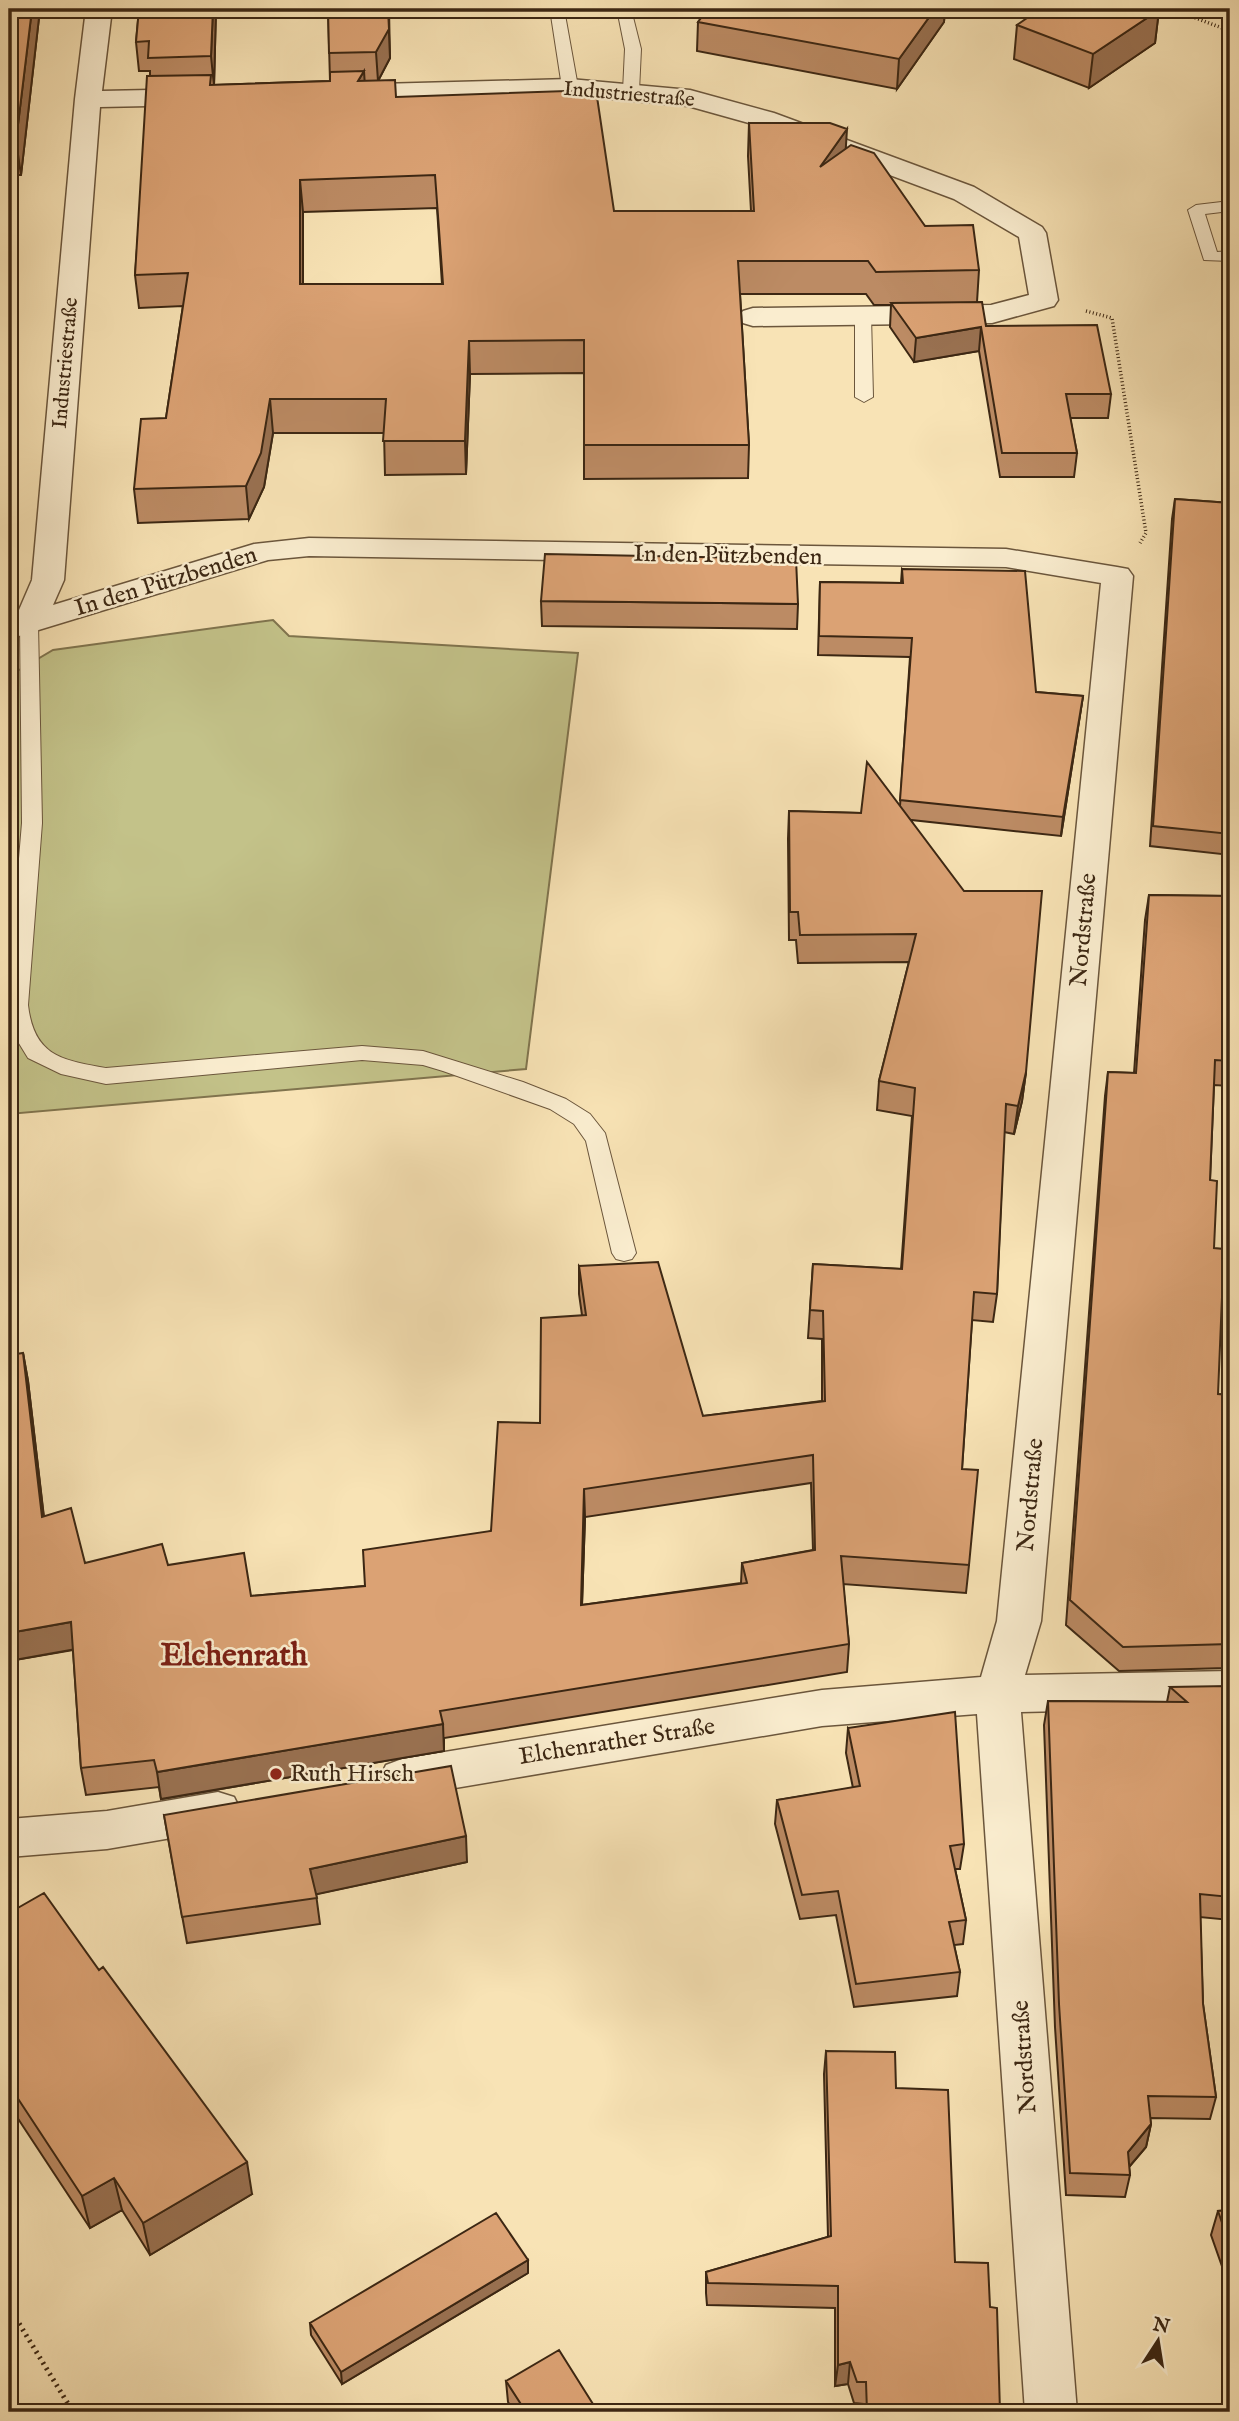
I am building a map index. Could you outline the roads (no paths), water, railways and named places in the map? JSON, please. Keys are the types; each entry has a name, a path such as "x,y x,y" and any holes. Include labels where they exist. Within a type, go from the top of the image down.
{"street":[{"name":"Industriestraße","path":"19,627 48,580 88,99 99,9"},
{"name":"Industriestraße","path":"322,94 570,88 690,98 765,119 964,193 1032,233 1044,300 992,314 863,316"},
{"path":"88,99 226,96"},
{"path":"752,317 863,316"},
{"name":"In den Pützbenden","path":"19,627 265,551 309,547 600,554 1006,558 1117,576"},
{"name":"Nordstraße","path":"1051,2412 998,1694 1019,1621 1117,576"},
{"name":"Elchenrather Straße","path":"367,1784 822,1708 998,1694 1230,1689"},
{"path":"9,1838 107,1830 258,1804"}],"lane":[{"path":"557,9 570,88"},
{"path":"624,9 633,49 631,91"},
{"path":"1230,206 1196,210 1210,257 1230,256"},
{"path":"863,316 864,397"},
{"path":"19,627 32,823 17,1005 20,1031 36,1053 69,1069 106,1076 143,1075 362,1053 391,1055 423,1058 515,1087 558,1104 582,1119 597,1139 624,1253"}],"place":[{"name":"Ruth Hirsch","path":"276,1774"}],"district":[{"name":"Elchenrath","path":"234,1656"}]}
